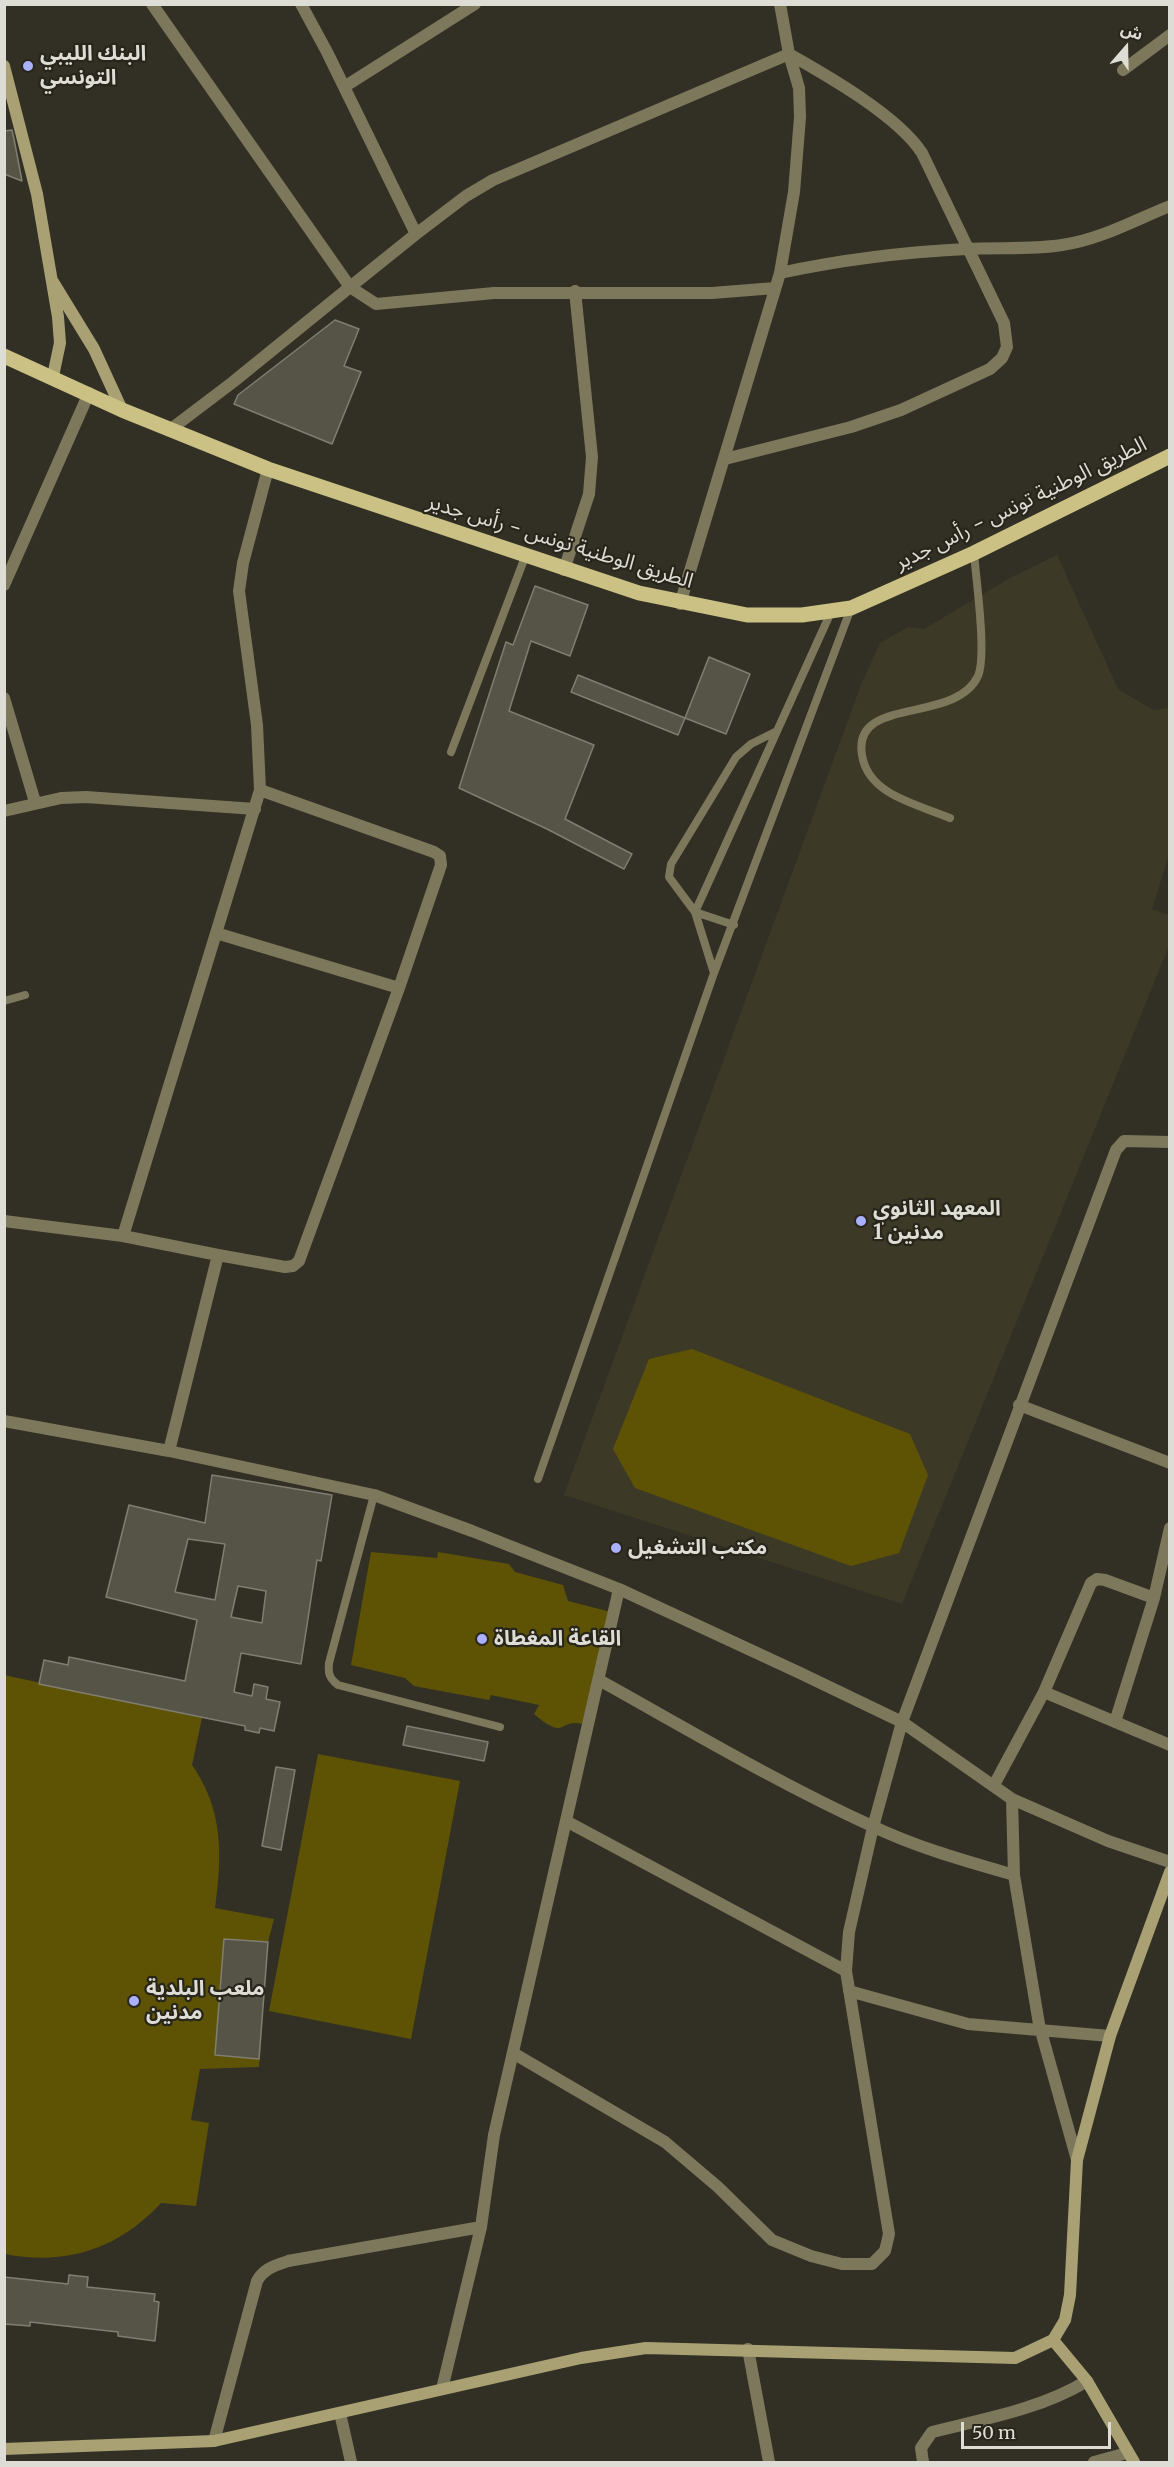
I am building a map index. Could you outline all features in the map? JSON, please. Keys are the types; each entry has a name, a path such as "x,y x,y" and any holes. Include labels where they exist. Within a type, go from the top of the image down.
{"main road":[{"path":"4,66 37,194 49,276 58,317 60,343 53,376"},
{"path":"49,276 94,349 122,410"},
{"name":"الطريق الوطنية تونس - رأس جدير","path":"4,356 53,376 122,410 268,469 564,570 680,604 747,615 802,615 851,608 974,553 1170,456"},
{"path":"4,2449 214,2441 580,2358 646,2348 1015,2358 1053,2340 1065,2320 1070,2295 1077,2160 1110,2036 1170,1872"},
{"path":"1053,2340 1087,2381 1130,2458"}],"street":[{"path":"152,4 350,287 369,302 376,304 494,293 575,291 671,293 775,288"},
{"path":"301,4 416,234"},
{"path":"344,87 475,4"},
{"path":"680,604 780,273 794,192 800,117 799,88 789,54 780,4"},
{"path":"1123,70 1170,35"},
{"path":"171,429 466,196 493,180 789,54"},
{"path":"725,459 851,427 901,410 990,369 1002,358 1007,347 1007,332 912,137 816,69 789,54"},
{"path":"780,273 819,264 966,249 1020,250 1063,245 1088,240 1170,206"},
{"path":"564,570 589,494 591,466 575,291"},
{"path":"4,585 89,393"},
{"path":"123,1236 260,790 257,725 239,591 243,563 268,469"},
{"path":"4,698 35,802"},
{"path":"4,1221 123,1236 285,1267 293,1266 299,1261 440,872 440,856 260,790"},
{"path":"4,811 35,802 86,796 255,809"},
{"path":"216,933 399,988"},
{"path":"513,2053 665,2142 718,2187 772,2240 811,2256 842,2264 867,2265 876,2262 885,2251 889,2234 846,1971 846,1947 873,1827 902,1722 1116,1150 1124,1141 1170,1142"},
{"path":"169,1451 218,1256"},
{"path":"1019,1406 1170,1462"},
{"path":"4,1421 169,1451 374,1495 619,1589 902,1722 1012,1799 1108,1840 1170,1862"},
{"path":"1115,1722 1154,1598 1170,1528"},
{"path":"994,1785 1044,1692 1091,1583 1097,1579 1105,1580 1154,1598"},
{"path":"442,2389 481,2227 494,2135 619,1589"},
{"path":"599,1680 733,1755 873,1827 941,1854 1014,1875"},
{"path":"1044,1692 1170,1745"},
{"path":"1012,1799 1014,1875 1041,2032 1077,2160"},
{"path":"566,1821 846,1971"},
{"path":"849,1991 968,2024 1041,2032 1110,2036"},
{"path":"214,2441 257,2281 269,2267 288,2261 481,2227"},
{"path":"748,2349 769,2463"},
{"path":"923,2463 921,2448 932,2432 1003,2414 1068,2392 1087,2381"},
{"path":"340,2413 351,2463"},
{"path":"1094,2463 1130,2458"}],"lane":[{"path":"950,818 877,787 864,769 860,745 866,729 881,718 934,707 964,695 979,675 981,652 974,553"},
{"path":"451,752 525,557"},
{"path":"538,1479 714,973 734,925 851,608"},
{"path":"695,912 831,612"},
{"path":"714,973 695,912 669,877 671,864 736,757 752,744 777,731"},
{"path":"695,912 734,925"},
{"path":"4,1000 25,995"},
{"path":"374,1495 329,1663 328,1673 331,1680 338,1685 500,1727"}],"shaded area":[{"name":"المعهد الثانوي مدنين 1","path":"1057,555 1118,689 1153,710 1169,708 1169,855 1152,909 1169,915 1169,946 902,1604 564,1495 861,685 880,643 908,627 924,629 1010,578"},
{"path":"692,1349 910,1434 928,1475 899,1553 851,1566 635,1488 613,1449 649,1359"},
{"name":"القاعة المغطاة","path":"371,1552 437,1558 438,1552 509,1564 515,1572 563,1585 568,1601 611,1612 582,1724 552,1727 534,1714 539,1705 491,1695 489,1700 414,1686 405,1678 351,1665"},
{"name":"ملعب البلدية مدنين","path":"4,1675 202,1718 192,1765 210,1799 218,1834 219,1870 215,1908 274,1919 268,1942 259,2067 200,2069 191,2120 209,2123 196,2206 161,2203 145,2219 109,2243 70,2255 49,2258 5,2254"},
{"path":"318,1754 460,1781 411,2039 269,2011"}],"building":[{"path":"12,130 22,181 4,174 4,131"},
{"path":"335,320 359,329 344,366 361,372 332,444 234,404 238,395"},
{"path":"535,586 588,605 570,656 531,641 509,711 594,745 565,819 632,854 624,869 547,829 459,788 506,642 513,645"},
{"path":"709,657 750,674 726,734 685,718"},
{"path":"578,675 685,718 678,735 571,692"},
{"path":"212,1475 332,1495 321,1561 317,1560 301,1664 241,1653 234,1692 252,1696 254,1684 268,1687 266,1699 280,1702 274,1731 260,1728 259,1733 245,1730 245,1726 39,1684 44,1660 68,1665 69,1657 185,1681 197,1620 106,1597 129,1505 205,1523","holes":["188,1539 225,1544 215,1600 175,1592","238,1586 266,1591 262,1623 231,1617"]},
{"path":"407,1726 488,1742 484,1761 403,1745"},
{"path":"276,1767 295,1770 281,1850 262,1846"},
{"path":"224,1939 268,1942 259,2059 215,2055"},
{"path":"69,2275 88,2277 87,2287 155,2294 154,2301 159,2302 155,2341 118,2336 118,2332 30,2322 30,2326 4,2324 4,2277 68,2284"}],"place":[{"name":"البنك الليبي التونسي","path":"28,66"},
{"name":"المعهد الثانوي مدنين 1","path":"861,1221"},
{"name":"مكتب التشغيل","path":"616,1548"},
{"name":"القاعة المغطاة","path":"482,1639"},
{"name":"ملعب البلدية مدنين","path":"134,2001"}]}
